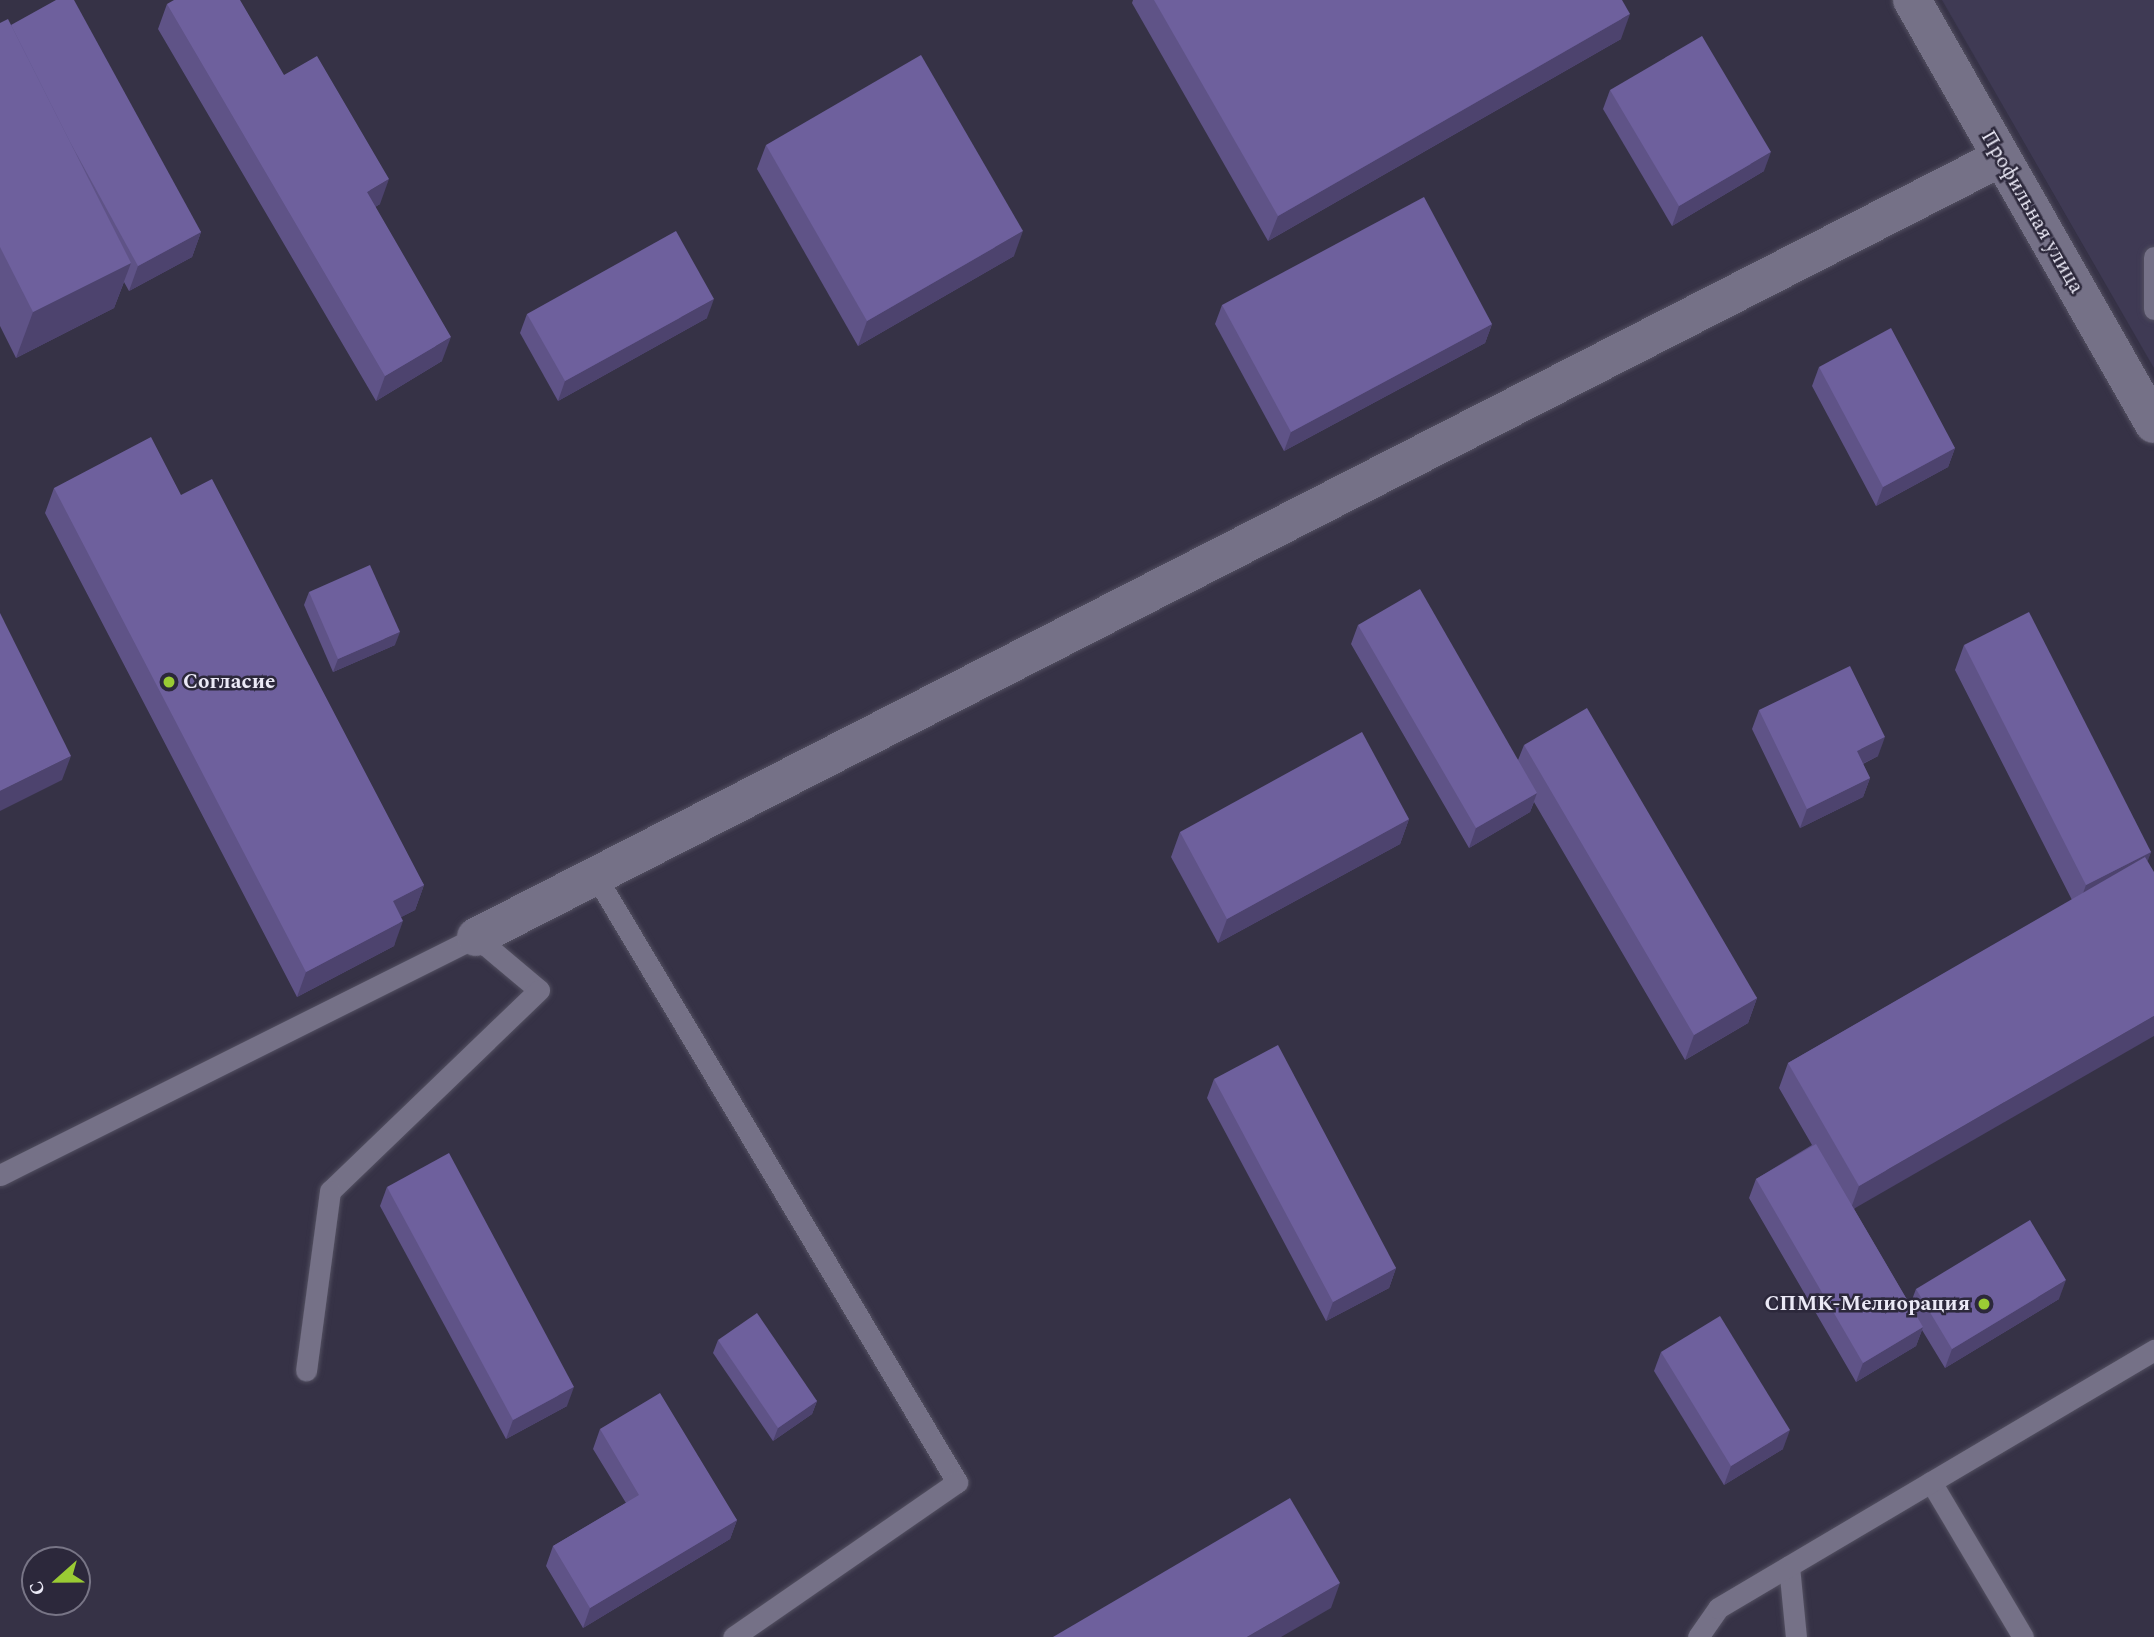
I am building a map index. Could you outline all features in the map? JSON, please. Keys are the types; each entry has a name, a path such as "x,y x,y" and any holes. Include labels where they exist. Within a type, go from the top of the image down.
{"street":[{"name":"Профильная улица","path":"1912,0 2154,424"},
{"path":"476,937 2000,158"}],"lane":[{"path":"2154,257 2154,309"},
{"path":"595,875 957,1482 733,1637"},
{"path":"0,1175 476,937 538,990 330,1191 306,1370"},
{"path":"1698,1637 1718,1608 2154,1350"},
{"path":"1931,1482 2023,1637"},
{"path":"1789,1566 1796,1637"}],"shaded area":[{"path":"1942,0 2154,0 2154,368"}],"building":[{"path":"56,0 74,0 201,232 138,266 70,142 11,25"},
{"path":"174,0 240,0 284,75 317,56 389,179 367,192 451,337 385,376 167,4"},
{"path":"1154,0 1622,0 1630,14 1278,216"},
{"path":"8,19 131,263 33,312 0,247 0,23"},
{"path":"1702,36 1771,152 1679,206 1610,90"},
{"path":"921,55 1023,231 867,321 766,145"},
{"path":"1424,197 1492,324 1291,432 1222,305"},
{"path":"676,231 714,299 565,381 527,314"},
{"path":"1891,328 1955,448 1883,487 1819,367"},
{"path":"151,437 181,495 212,479 424,885 393,901 403,921 306,972 54,488"},
{"path":"370,565 400,632 338,659 309,592"},
{"path":"1420,589 1537,793 1476,828 1358,625"},
{"path":"2029,612 2151,852 2086,885 1964,645"},
{"path":"0,613 71,756 0,791"},
{"path":"1850,666 1885,737 1857,751 1870,778 1807,809 1759,710"},
{"path":"1587,708 1757,998 1694,1035 1524,745"},
{"path":"1362,732 1409,819 1227,919 1180,832"},
{"path":"2145,857 2154,872 2154,1016 1859,1186 1788,1063"},
{"path":"1278,1045 1396,1268 1333,1302 1214,1079"},
{"path":"1816,1144 1923,1327 1863,1363 1756,1179"},
{"path":"449,1153 574,1387 513,1420 387,1187"},
{"name":"СПМК-Мелиорация","path":"2030,1220 2066,1280 1952,1349 1916,1289"},
{"path":"757,1313 817,1401 778,1428 718,1340"},
{"path":"1720,1316 1790,1430 1731,1466 1661,1352"},
{"path":"660,1393 737,1520 590,1608 553,1546 639,1495 600,1429"},
{"path":"1290,1498 1340,1583 1247,1637 1053,1637"}],"place":[{"name":"Согласие","path":"169,682"},
{"name":"СПМК-Мелиорация","path":"1984,1304"}]}
